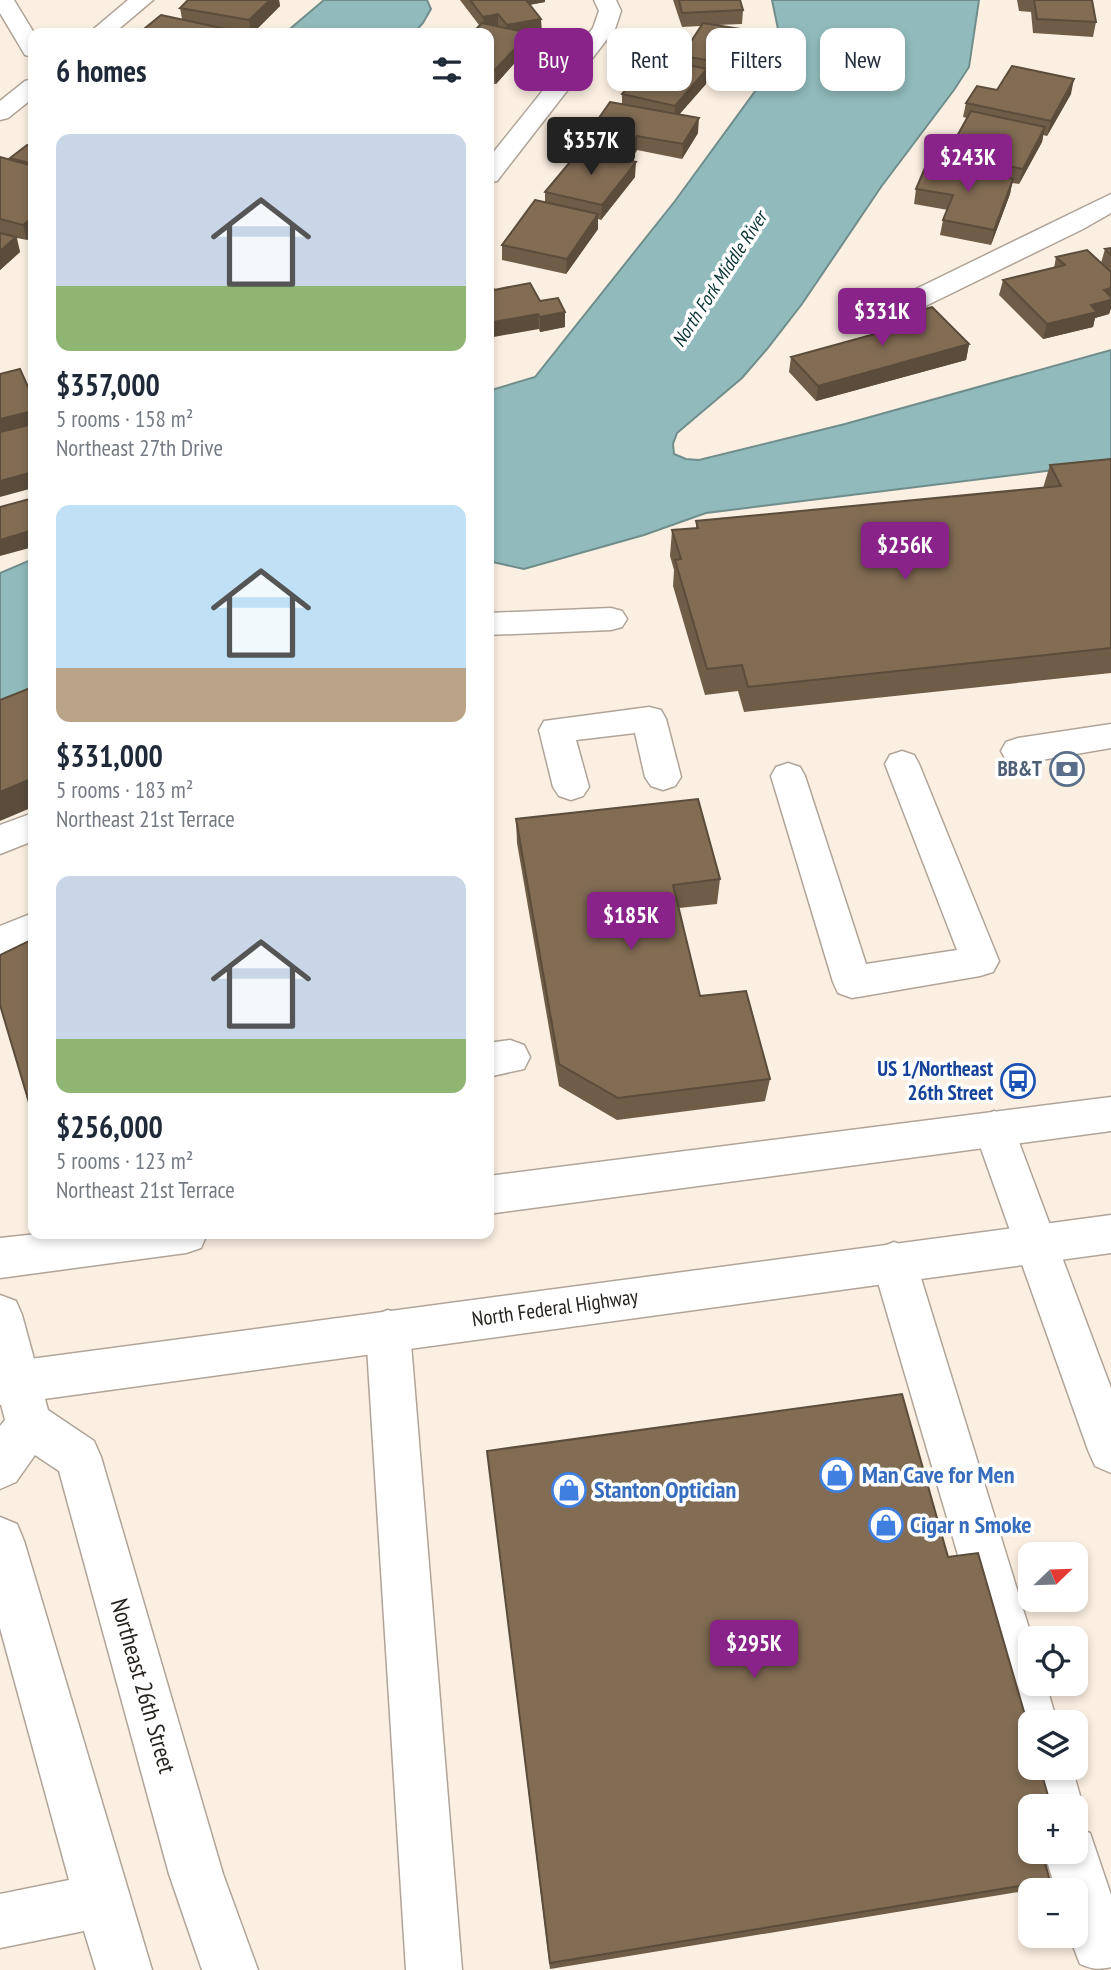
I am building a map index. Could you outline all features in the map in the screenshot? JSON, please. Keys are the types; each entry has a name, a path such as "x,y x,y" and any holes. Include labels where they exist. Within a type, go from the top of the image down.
{"street":[{"path":"3,0 28,42"},
{"path":"106,28 142,0"},
{"path":"494,168 604,29 610,11 605,0"},
{"path":"0,113 28,90"},
{"path":"892,311 1074,224 1111,202"},
{"path":"494,624 611,619"},
{"path":"571,788 556,730 649,719 663,778"},
{"path":"1018,751 1111,737"},
{"path":"788,776 852,982 980,961 902,764"},
{"path":"0,840 28,828"},
{"path":"0,943 28,930"},
{"path":"494,1194 1111,1114"},
{"path":"994,1129 1107,1431"},
{"name":"North Federal Highway","path":"16,1396 388,1331 1111,1234"},
{"path":"0,1258 147,1239"},
{"path":"894,1262 1028,1710"},
{"path":"0,1315 16,1396 0,1466"},
{"path":"388,1331 434,1970"},
{"name":"Northeast 26th Street","path":"16,1396 78,1457 196,1874 230,1970"},
{"path":"0,1541 124,1970"},
{"path":"1074,1864 1099,1953"},
{"path":"0,1921 102,1901"}],"water":[{"path":"324,0 427,0 431,9 418,28 291,28"},
{"name":"North Fork Middle River","path":"772,0 979,0 969,67 954,90 881,187 802,304 767,349 742,378 677,433 673,444 674,454 699,460 845,424 1111,350 1111,463 706,513 644,535 524,569 494,562 494,389 535,377 675,201 755,91 806,91 806,28 778,28"},
{"path":"28,561 28,689 0,701 0,573"}],"building":[{"path":"188,0 270,0 249,20 180,8"},
{"path":"470,0 526,0 541,19 507,25 498,14 483,17"},
{"path":"679,0 740,0 743,10 682,13"},
{"path":"1034,0 1092,0 1096,22 1037,19"},
{"path":"161,15 221,28 145,28"},
{"path":"482,23 514,30 514,49 495,70 494,70 494,28 477,28"},
{"path":"703,23 734,28 706,28 706,60 692,58 692,40"},
{"path":"692,66 706,70 692,86"},
{"path":"1012,66 1074,79 1051,121 966,103 977,86 997,90"},
{"path":"625,91 688,91 675,106 622,94"},
{"path":"610,102 699,118 683,144 637,136 628,150 583,141"},
{"path":"971,111 1045,127 1023,169 931,150 940,135 956,138"},
{"path":"27,145 28,145 28,163 10,158"},
{"path":"580,150 636,162 602,205 545,192"},
{"path":"0,157 28,165 28,221 23,225 0,219"},
{"path":"927,163 1013,179 994,230 943,220 953,195 916,189"},
{"path":"535,200 598,214 567,259 502,245"},
{"path":"0,233 16,237 0,251"},
{"path":"1087,250 1111,272 1111,288 1104,290 1111,300 1091,305 1097,312 1047,324 1003,280 1065,265 1056,257"},
{"path":"530,283 540,301 558,298 565,312 540,317 538,314 494,322 494,290"},
{"path":"932,307 969,344 818,386 791,357 904,326 895,317"},
{"path":"20,369 28,387 28,412 0,419 0,374"},
{"path":"28,425 28,473 0,481 0,432"},
{"path":"1111,459 1111,648 748,687 742,665 707,669 675,560 681,559 672,530 698,528 696,521 1061,486 1050,465"},
{"path":"28,499 28,532 0,540 0,507"},
{"path":"28,689 28,780 0,792 0,700"},
{"path":"698,799 720,879 673,885 700,996 746,991 770,1079 618,1098 559,1064 516,819"},
{"path":"28,941 28,1099 0,1005 0,955"},
{"path":"902,1394 948,1557 978,1553 1023,1710 1018,1710 1018,1780 1043,1780 1048,1794 1018,1794 1018,1864 1045,1864 1049,1878 1018,1878 1018,1886 550,1963 487,1451"}],"place":[{"name":"BB&T","path":"1067,769"},
{"name":"US 1/Northeast 26th Street","path":"1018,1081"},
{"name":"Man Cave for Men","path":"837,1475"},
{"name":"Stanton Optician","path":"569,1490"},
{"name":"Cigar n Smoke","path":"886,1525"}]}
